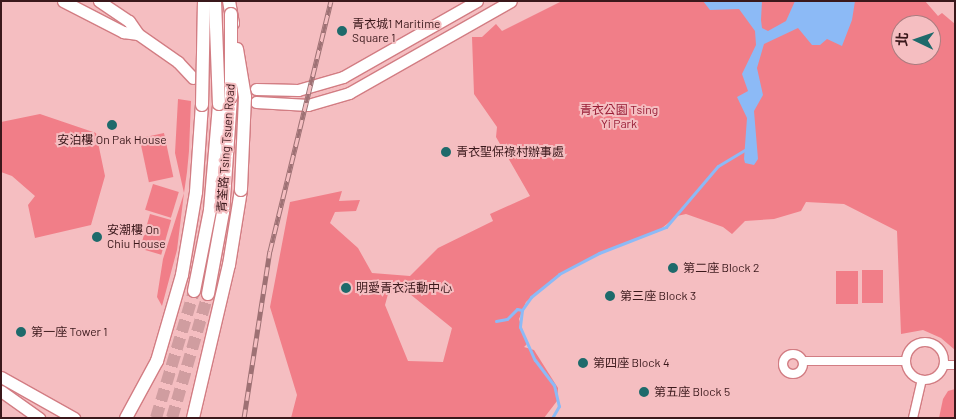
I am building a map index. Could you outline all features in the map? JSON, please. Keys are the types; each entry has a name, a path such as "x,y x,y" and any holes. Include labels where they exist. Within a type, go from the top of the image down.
{"main road":[{"path":"63,1 123,32 138,34"},
{"path":"99,1 129,21 138,34 195,73"},
{"path":"126,418 148,382 171,317 196,192 203,95 204,1"},
{"name":"青荃路 Tsing Tsuen Road","path":"194,291 210,210 218,136 219,65 215,1"},
{"path":"256,89 298,90 343,77 477,1"},
{"path":"256,102 317,103 349,93 511,1"},
{"path":"193,418 229,265 243,162 245,97 230,8"},
{"name":"青荃路 Tsing Tsuen Road","path":"208,294 228,158 230,8"},
{"path":"367,63 395,66"},
{"path":"1,376 74,418"},
{"path":"1,391 39,418"}],"street":[{"path":"925,342 940,349 944,365 938,375 922,380 908,372 906,361 910,349 925,342"},
{"path":"803,361 906,361"},
{"path":"944,365 955,365"},
{"path":"913,418 922,380"}],"green space":[{"name":"青衣公園 Tsing Yi Park","path":"562,1 925,1 937,15 891,15 891,65 941,65 941,15 939,15 942,13 955,24 955,350 941,338 923,330 901,334 897,231 844,204 806,202 801,211 774,219 745,221 732,234 723,227 686,214 677,216 657,232 599,253 559,274 526,302 519,319 527,344 524,347 534,350 558,388 557,401 544,418 291,418 297,395 270,307 290,202 342,191 339,201 360,200 356,211 335,212 330,223 358,248 372,273 410,276 438,248 493,221 490,214 530,196 496,137 497,127 474,94 472,37 482,37 496,24 502,31","holes":["405,290 452,328 443,362 408,361 385,305 388,294"]},
{"path":"178,99 191,101 189,151 184,193 175,153"},
{"path":"40,114 96,133 105,176 91,225 35,238 28,205 35,196 12,176 1,172 1,122"},
{"path":"164,133 173,177 149,182 140,138"},
{"path":"153,184 179,192 171,218 145,210"},
{"path":"184,193 177,250 162,306 157,297 163,259"},
{"path":"150,214 171,220 161,255 140,249"},
{"path":"862,270 883,270 883,303 862,303"},
{"path":"836,271 858,271 858,304 836,304"},
{"path":"955,389 955,418 939,418 943,399 948,391"}],"water":[{"path":"703,1 762,1 762,28 768,31 786,21 795,1 855,1 852,20 842,46 827,39 820,45 812,45 798,28 764,44 757,68 763,95 754,111 758,159 754,165 745,163 744,159 747,118 737,97 748,91 742,74 756,45 755,31 739,9 710,10"}],"waterway":[{"path":"496,321 507,319 517,309 522,310 531,297 559,274 599,253 666,227 718,166 745,150"},
{"path":"522,310 520,327 535,360 554,385 559,406 552,418"}],"tunnel":[{"path":"156,418 194,291"},
{"path":"172,418 208,294"}],"railway":[{"path":"244,418 270,251 331,1"}],"place":[{"name":"青衣城1 Maritime Square 1","path":"342,31"},
{"name":"安泊樓 On Pak House","path":"112,125"},
{"name":"青衣聖保祿村辦事處","path":"446,152"},
{"name":"安潮樓 On Chiu House","path":"97,237"},
{"name":"第二座 Block 2","path":"673,268"},
{"name":"明愛青衣活動中心","path":"346,288"},
{"name":"第三座 Block 3","path":"610,296"},
{"name":"第一座 Tower 1","path":"21,332"},
{"name":"第四座 Block 4","path":"583,363"},
{"name":"第五座 Block 5","path":"644,392"}]}
